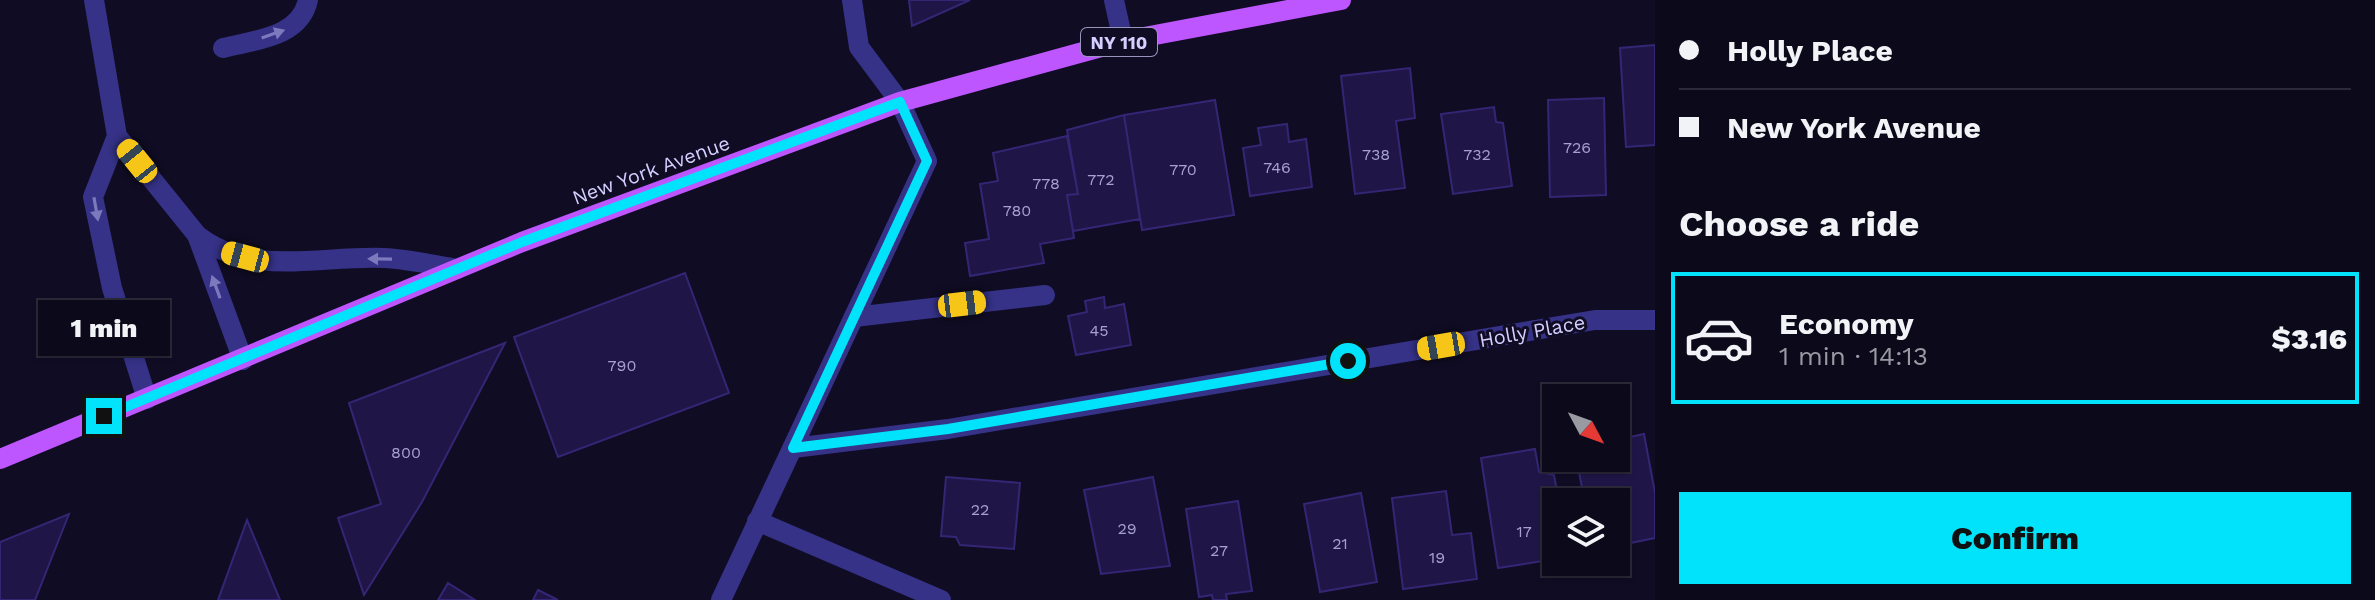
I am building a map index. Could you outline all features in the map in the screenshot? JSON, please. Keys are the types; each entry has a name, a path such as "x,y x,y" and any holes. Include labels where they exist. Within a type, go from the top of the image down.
{"main road":[{"name":"New York Avenue","path":"0,459 457,269 900,102 1123,41 1341,0"}],"street":[{"path":"94,0 117,136 197,235 214,248 273,261 383,257 457,269"},
{"path":"223,48 278,34 296,25 305,13 308,0"},
{"path":"721,600 927,161 900,102 859,47 852,0"},
{"path":"1114,0 1123,41"},
{"path":"117,136 93,197 112,288 147,399"},
{"path":"197,235 243,360"},
{"path":"854,317 1045,295"},
{"name":"Holly Place","path":"793,448 948,429 1595,320 1655,320"},
{"path":"757,521 941,600"}],"building":[{"path":"909,0 970,0 912,26"},
{"path":"1655,45 1655,145 1626,147 1620,48"},
{"path":"1410,68 1415,118 1396,121 1405,188 1355,194 1341,76"},
{"path":"1604,98 1606,195 1550,197 1548,100"},
{"path":"1215,100 1234,215 1142,230 1124,115"},
{"path":"1494,107 1496,122 1503,123 1512,186 1453,194 1441,114"},
{"path":"1124,115 1140,219 1073,231 1067,195 1078,194 1067,130"},
{"path":"1287,124 1289,142 1306,139 1312,187 1250,196 1243,148 1261,145 1258,128"},
{"path":"1067,136 1078,194 1067,195 1074,238 1040,244 1044,263 970,276 965,243 989,239 980,184 998,181 993,153"},
{"path":"685,273 729,393 558,457 514,337"},
{"path":"1104,297 1105,308 1124,304 1131,345 1076,355 1068,316 1087,312 1085,301"},
{"path":"505,343 422,502 364,595 338,518 381,504 349,403"},
{"path":"1644,434 1655,493 1655,538 1630,543 1630,488 1582,488 1579,472 1630,472 1630,437"},
{"path":"1535,449 1539,472 1554,475 1556,488 1542,488 1542,561 1498,568 1481,458"},
{"path":"946,477 1020,483 1014,549 960,545 956,537 941,536"},
{"path":"1153,477 1170,566 1101,574 1084,490"},
{"path":"1446,491 1452,535 1471,533 1477,579 1403,589 1392,498"},
{"path":"1361,493 1377,582 1320,592 1304,504"},
{"path":"1238,501 1252,591 1226,594 1227,600 1213,600 1212,595 1199,597 1186,509"},
{"path":"69,514 35,600 0,600 0,542"},
{"path":"247,520 280,600 218,600"},
{"path":"448,583 475,600 438,600"},
{"path":"538,590 558,600 533,600"}],"route":[{"path":"104,416 522,242 900,102 927,161 793,448 948,429 1348,361"}]}
